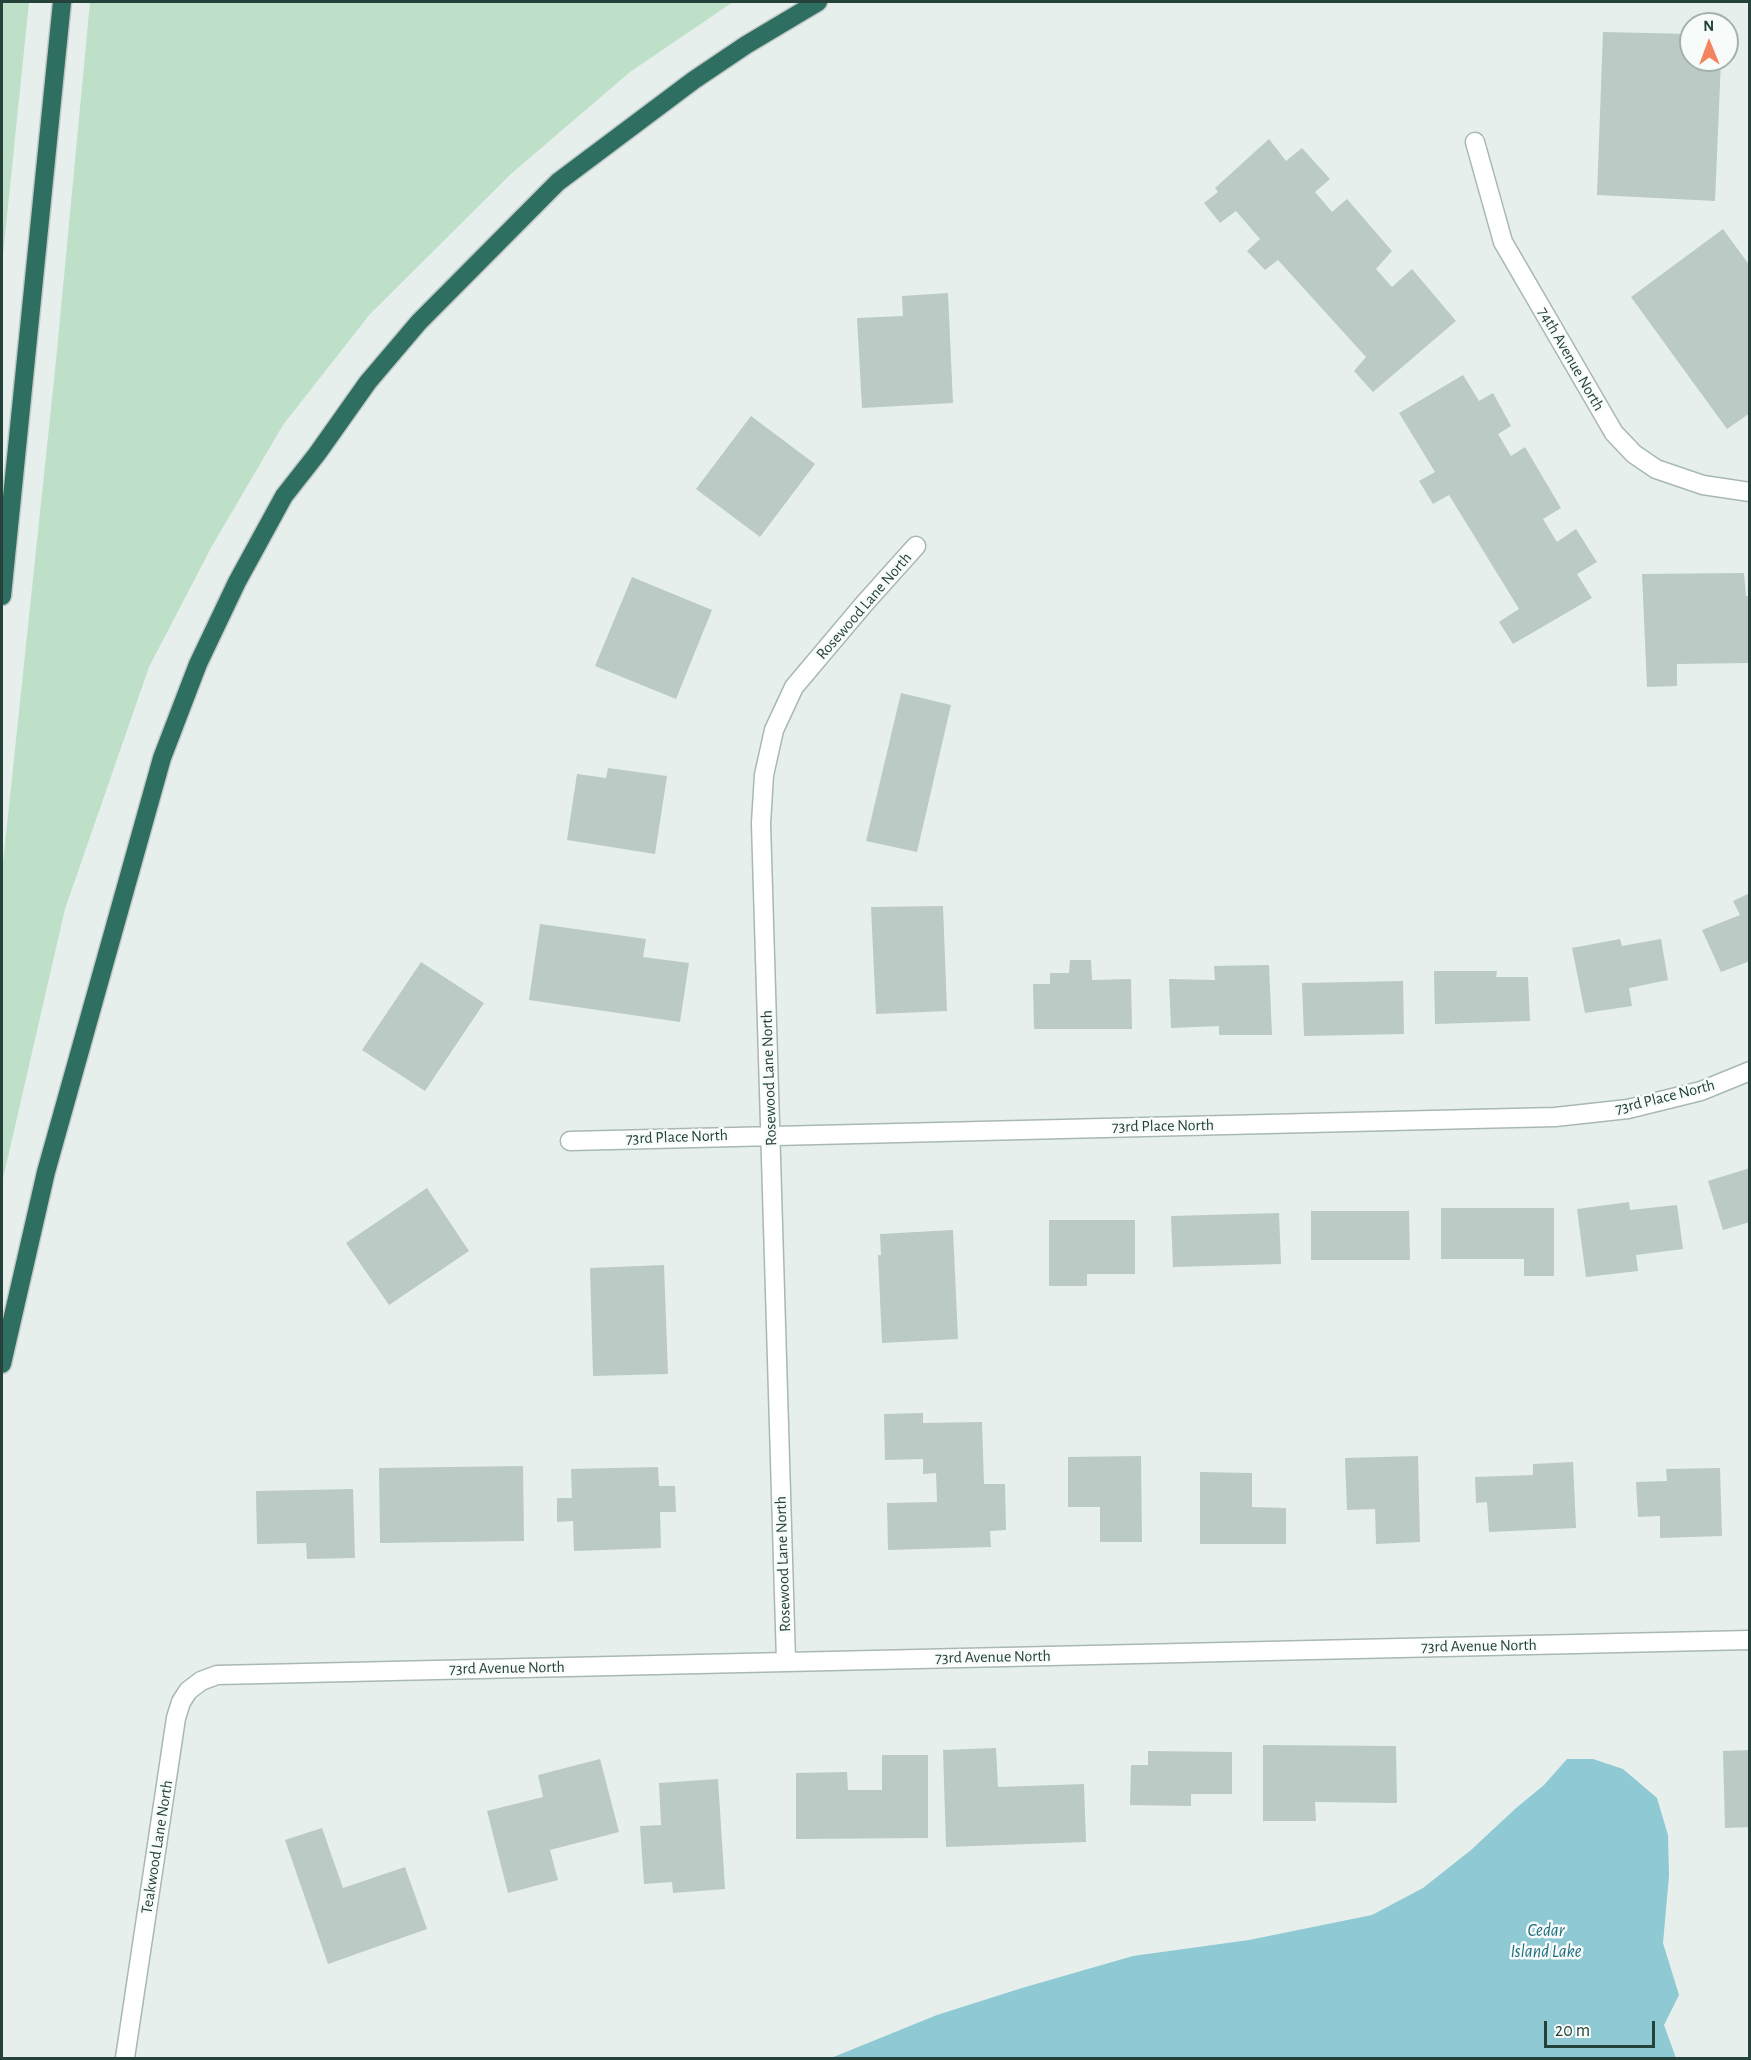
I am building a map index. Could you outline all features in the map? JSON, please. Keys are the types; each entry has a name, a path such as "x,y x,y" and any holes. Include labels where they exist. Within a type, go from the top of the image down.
{"highway":[{"path":"2,596 62,2"},
{"path":"2,1364 46,1172 162,758 198,664 237,582 284,495 317,454 368,382 419,322 558,182 694,80 746,45 818,2"}],"street":[{"name":"74th Avenue North","path":"1474,142 1503,242 1614,433 1634,454 1656,469 1703,485 1749,492"},
{"name":"Rosewood Lane North","path":"786,1661 761,823 764,775 774,730 794,687 916,546"},
{"name":"73rd Place North","path":"570,1141 1555,1117 1628,1109 1701,1091 1749,1071"},
{"name":"73rd Avenue North","path":"237,1675 1749,1641"},
{"name":"Teakwood Lane North","path":"124,2058 176,1718 181,1702 188,1691 201,1681 217,1675 237,1675"}],"green space":[{"path":"2,2 29,2 2,265"},
{"path":"90,2 733,2 630,72 512,173 370,314 283,425 212,546 149,667 65,909 2,1183 2,872 56,361"}],"water":[{"name":"Cedar Island Lake","path":"1567,1759 1593,1759 1623,1769 1657,1798 1668,1835 1669,1876 1663,1943 1679,1995 1664,2025 1676,2058 831,2058 937,2015 1133,1956 1249,1940 1372,1915 1423,1888 1471,1850 1544,1785"}],"building":[{"path":"1603,32 1679,34 1679,72 1720,72 1715,201 1597,195"},
{"path":"1269,139 1286,161 1302,148 1330,179 1315,192 1332,212 1347,199 1392,251 1376,269 1392,287 1412,269 1456,321 1373,392 1354,371 1366,357 1278,260 1265,270 1247,251 1260,239 1236,211 1220,223 1204,203 1218,192 1215,188"},
{"path":"1723,229 1750,266 1750,413 1727,429 1631,297"},
{"path":"948,293 953,403 862,408 857,318 903,316 902,296"},
{"path":"1463,375 1479,401 1493,393 1511,426 1498,434 1511,456 1525,447 1561,508 1543,519 1557,542 1576,529 1597,562 1577,574 1592,598 1513,644 1499,622 1519,609 1449,495 1433,504 1419,481 1435,472 1399,413"},
{"path":"751,416 815,464 760,537 696,489"},
{"path":"1744,573 1746,596 1750,596 1750,663 1677,664 1677,686 1647,687 1642,574"},
{"path":"632,577 712,610 676,699 595,666"},
{"path":"901,693 951,705 917,852 866,841"},
{"path":"608,768 667,776 655,854 567,840 577,774 606,778"},
{"path":"1750,893 1750,961 1721,972 1702,930 1740,915 1733,901"},
{"path":"943,906 947,1011 876,1014 871,907"},
{"path":"540,924 646,939 643,957 689,963 680,1022 529,1000"},
{"path":"1620,939 1622,946 1661,939 1668,980 1629,988 1632,1006 1585,1013 1572,948"},
{"path":"1070,960 1091,960 1092,980 1131,979 1132,1029 1034,1029 1033,984 1050,984 1050,973 1069,973"},
{"path":"421,962 484,1003 425,1091 362,1050"},
{"path":"1269,965 1272,1035 1219,1035 1219,1026 1171,1028 1169,979 1215,980 1214,966"},
{"path":"1434,971 1497,971 1496,977 1528,977 1530,1021 1435,1024"},
{"path":"1403,981 1404,1034 1304,1036 1302,983"},
{"path":"1750,1168 1750,1222 1723,1230 1708,1181"},
{"path":"427,1188 469,1251 389,1305 346,1243"},
{"path":"1629,1202 1630,1210 1677,1205 1683,1249 1636,1255 1638,1271 1586,1277 1577,1209"},
{"path":"1441,1208 1554,1208 1554,1276 1524,1276 1524,1259 1441,1259"},
{"path":"1311,1211 1409,1211 1410,1260 1311,1260"},
{"path":"1279,1213 1281,1264 1173,1267 1171,1216"},
{"path":"1049,1220 1135,1220 1135,1274 1087,1274 1087,1286 1049,1286"},
{"path":"953,1230 958,1339 882,1343 878,1255 881,1255 880,1234"},
{"path":"664,1265 668,1374 593,1376 590,1268"},
{"path":"923,1413 923,1423 982,1422 984,1484 1005,1484 1006,1530 990,1531 991,1547 888,1550 887,1503 937,1502 936,1473 923,1474 923,1459 885,1460 884,1414"},
{"path":"1141,1456 1142,1542 1100,1542 1100,1507 1068,1507 1068,1457"},
{"path":"1418,1456 1420,1542 1376,1544 1375,1509 1347,1510 1345,1458"},
{"path":"1573,1462 1576,1528 1489,1532 1487,1502 1476,1503 1475,1477 1533,1475 1533,1464"},
{"path":"523,1466 524,1541 380,1543 379,1468"},
{"path":"658,1467 659,1486 675,1486 676,1512 660,1512 661,1548 574,1551 573,1521 557,1522 557,1498 572,1498 571,1469"},
{"path":"1720,1468 1722,1536 1660,1538 1660,1516 1638,1517 1636,1482 1667,1481 1666,1469"},
{"path":"1200,1472 1252,1473 1252,1507 1286,1508 1286,1544 1200,1544"},
{"path":"353,1489 355,1558 307,1559 306,1543 257,1544 256,1491"},
{"path":"1263,1745 1396,1746 1397,1803 1315,1802 1316,1821 1263,1821"},
{"path":"996,1748 998,1787 1084,1784 1086,1842 946,1847 943,1750"},
{"path":"1750,1750 1750,1827 1725,1828 1723,1751"},
{"path":"1148,1751 1232,1752 1232,1794 1191,1794 1191,1806 1130,1805 1131,1765 1148,1765"},
{"path":"882,1755 928,1755 928,1838 796,1839 796,1773 847,1772 848,1790 882,1790"},
{"path":"600,1759 619,1832 550,1850 558,1880 508,1893 487,1811 543,1797 538,1775"},
{"path":"718,1779 725,1889 673,1893 672,1882 644,1884 640,1826 661,1825 659,1783"},
{"path":"322,1828 343,1888 405,1867 427,1929 328,1964 285,1840"}]}
